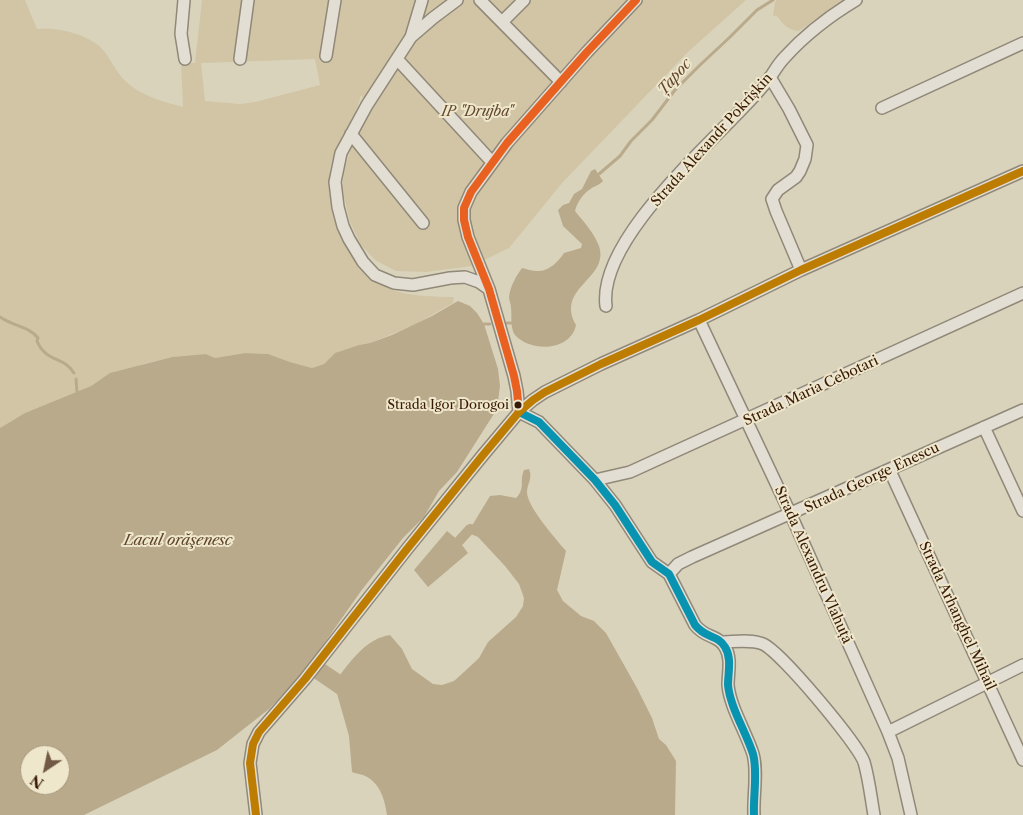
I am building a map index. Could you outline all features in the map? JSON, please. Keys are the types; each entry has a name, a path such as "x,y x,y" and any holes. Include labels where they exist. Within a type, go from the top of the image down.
{"street":[{"path":"184,0 181,34 184,59"},
{"path":"240,59 248,0"},
{"path":"326,56 335,0"},
{"path":"422,0 411,37 367,105 338,161 335,182 343,226 363,262 375,275 394,283 413,285 466,277 479,282 489,290"},
{"path":"411,37 457,0"},
{"path":"480,0 561,82"},
{"path":"502,22 524,0"},
{"path":"519,412 516,384 489,290 468,236 464,220 464,208 471,192 492,162 525,121 636,0"},
{"name":"Strada Alexandr Pokrîșkin","path":"606,306 606,292 610,273 630,235 678,176 770,77 792,50 817,28 856,0"},
{"path":"882,108 1023,42"},
{"path":"397,59 492,162"},
{"path":"770,77 789,108 807,145 806,159 800,171 796,177 778,190 772,198 801,270"},
{"path":"351,134 423,223"},
{"path":"256,815 250,763 252,749 260,732 305,679 407,549 519,412 545,392 601,364 699,320 801,270 1023,171"},
{"name":"Strada Maria Cebotari","path":"595,480 630,472 1023,293"},
{"name":"Strada Аlexandru Vlahuță","path":"699,320 791,515 888,732 898,758 911,815"},
{"name":"Strada George Enescu","path":"669,574 678,564 1023,410"},
{"path":"519,412 539,422 595,480 615,505 652,562 669,574 695,625 701,632 721,642 751,641 764,644 824,706 850,738 864,762 874,815"},
{"path":"984,427 1023,511"},
{"name":"Strada Arhanghel Mihail","path":"890,471 1023,760"},
{"path":"721,642 728,653 728,684 731,696 754,756 754,815"},
{"path":"888,732 1023,665"}],"green space":[{"name":"IP \"Drujba\"","path":"0,0 25,0 37,29 63,30 91,40 104,51 130,85 149,96 183,107 181,63 195,63 202,0 746,0 688,52 563,182 509,248 472,266 426,272 396,271 375,260 361,245 350,222 342,188 345,168 365,102 361,95 336,150 330,169 330,193 338,230 375,278 390,289 413,295 454,297 453,303 414,325 370,343 336,353 324,364 312,368 268,354 245,353 215,358 206,354 172,357 143,364 101,379 91,386 25,413 0,428","holes":["315,59 320,85 255,102 240,104 205,101 201,63"]},
{"path":"777,0 843,0 799,31 788,28 776,15 773,17"}],"water":[{"path":"595,169 603,181 584,194 578,202 575,211 599,246 600,257 597,267 572,301 571,312 576,325 573,334 559,344 540,347 531,345 522,341 515,335 512,329 509,297 512,286 522,268 536,271 546,270 564,253 581,248 582,244 563,226 558,210 563,205 569,203 574,194 582,189 591,171"},
{"name":"Lacul orăşenesc","path":"458,301 470,306 484,324 498,369 500,386 497,409 457,472 439,491 424,517 403,538 361,591 304,672 269,709 217,750 84,815 0,815 0,428 25,413 91,386 110,373 172,357 206,354 215,358 245,353 268,354 312,368 324,364 335,353 392,335"},
{"path":"529,469 528,498 543,523 566,551 557,590 563,601 581,616 594,621 606,633 652,718 659,739 666,745 676,761 675,815 387,815 383,799 376,784 365,776 352,772 349,736 336,690 338,687 336,683 342,679 340,675 350,662 368,644 390,635 402,649 412,669 433,684 442,685 454,681 479,658 488,642 516,617 523,606 524,598 519,584 478,537 466,532 466,529 473,524 490,496 500,495 516,498 522,488 524,470"},
{"path":"447,531 459,541 468,553 428,587 414,570"}],"waterway":[{"name":"Țapoc","path":"599,174 620,156 631,141 652,120 675,90 757,10 773,0"},
{"path":"0,317 34,334 45,353 65,364 74,373"},
{"path":"507,323 512,323"},
{"path":"484,324 490,324"},
{"path":"76,379 77,392"},
{"path":"459,541 470,529"},
{"path":"297,662 309,664 356,696"}],"transit line":[{"path":"519,412 514,376 489,289 468,237 464,220 464,208 471,192 507,143 587,52 636,0"},
{"path":"256,815 250,763 253,744 259,732 305,679 483,455 519,412 533,400 601,364 699,320 801,270 1023,171"},
{"path":"519,412 539,422 595,480 615,505 652,562 669,574 695,625 703,633 718,640 725,647 729,661 729,693 753,754 755,776 754,815"}],"place":[{"name":"Strada Igor Dorogoi","path":"518,405"}]}
